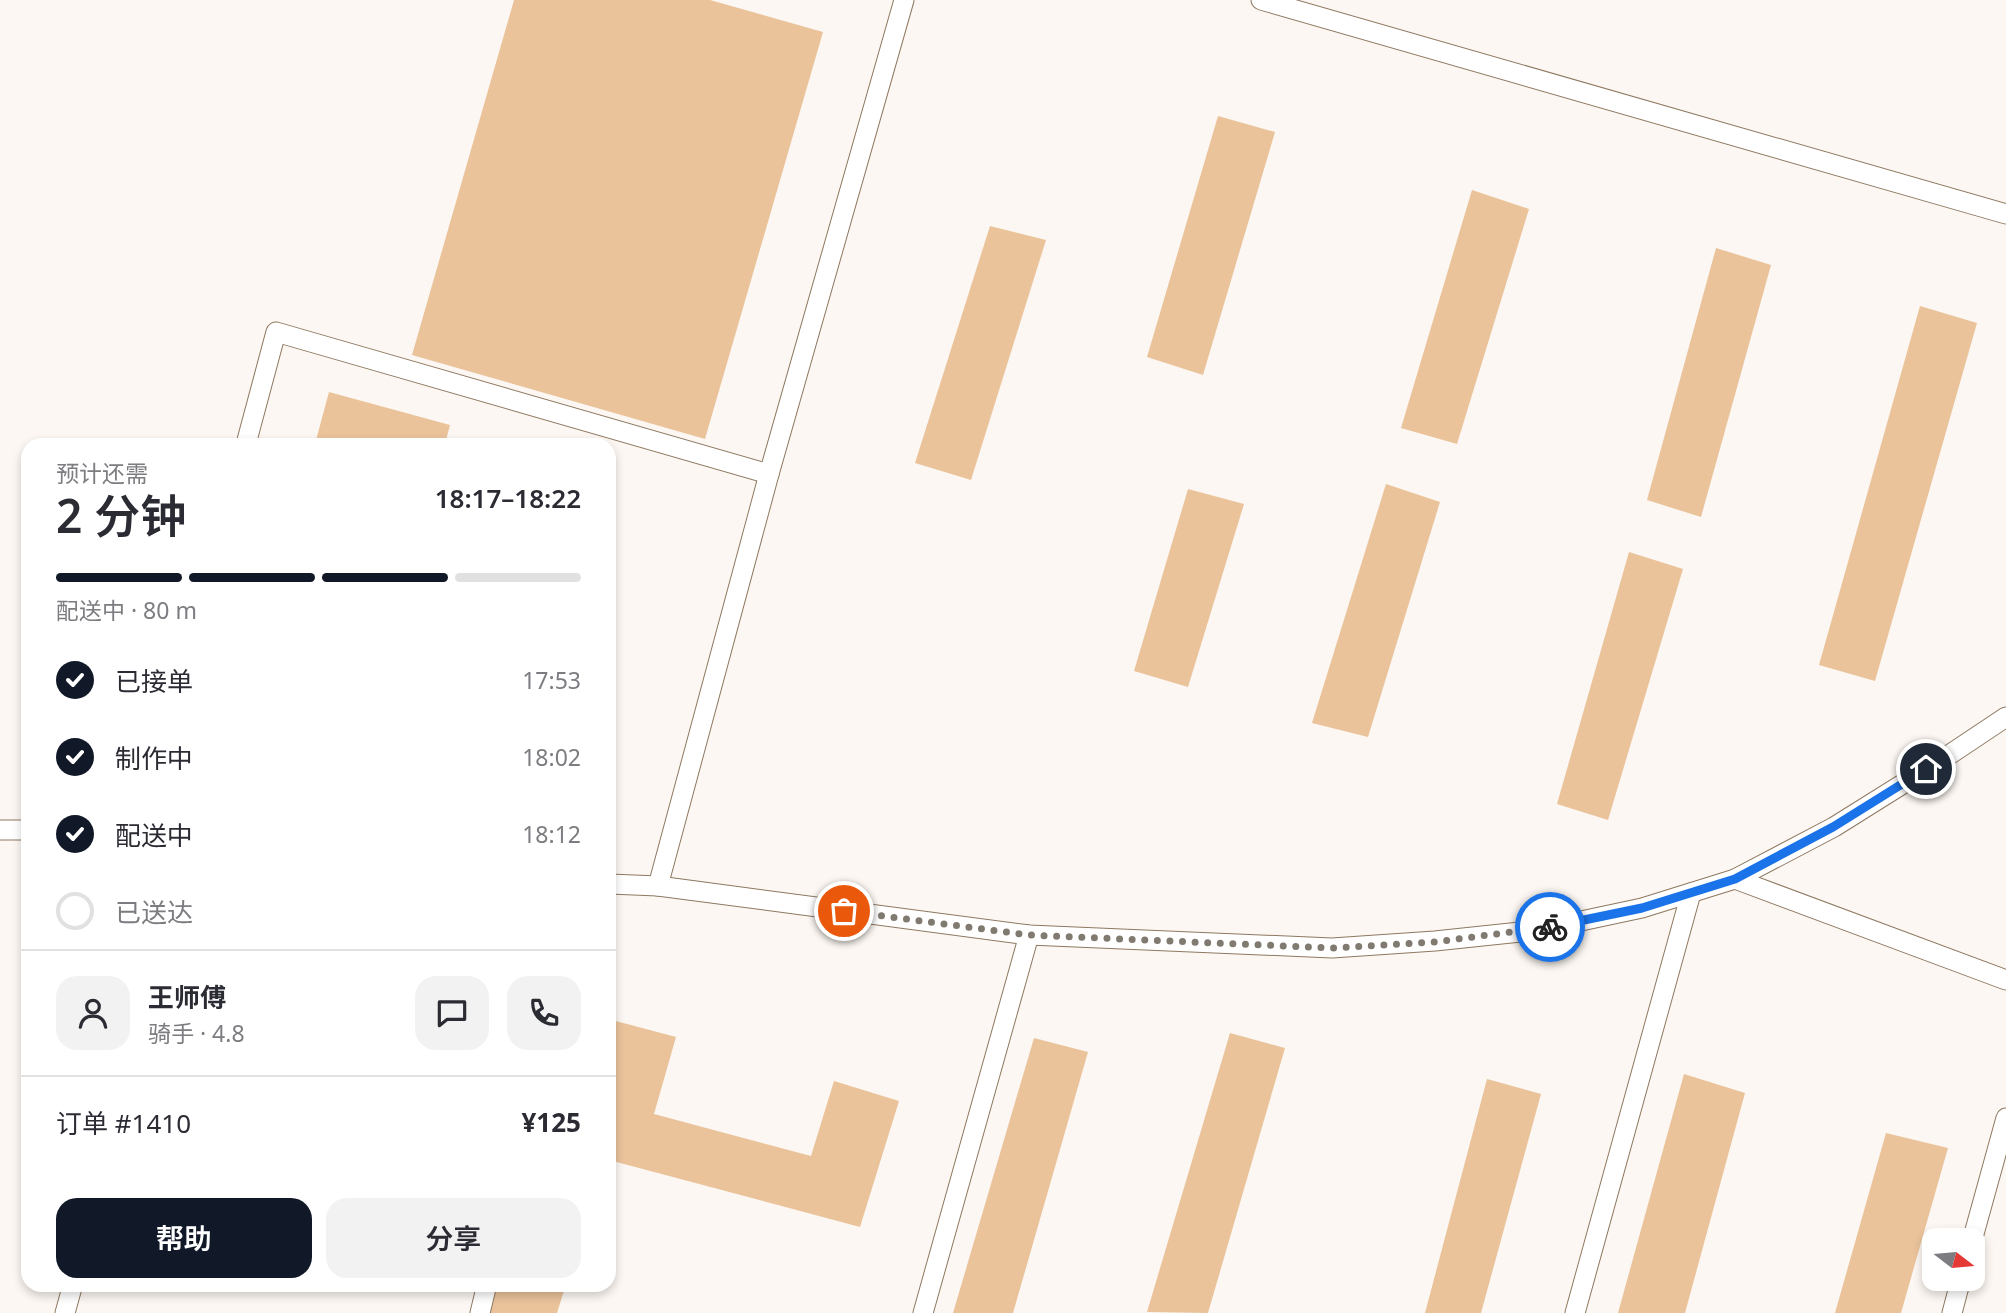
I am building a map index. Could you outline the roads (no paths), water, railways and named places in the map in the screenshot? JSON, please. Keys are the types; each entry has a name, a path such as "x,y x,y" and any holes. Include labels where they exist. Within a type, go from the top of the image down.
{"lane":[{"path":"658,887 769,474 904,0"},
{"path":"1261,0 2006,214"},
{"path":"248,438 276,332 769,474"},
{"path":"616,884 658,887 1029,935 1332,948 1435,942 1539,930 1642,908 1735,879 1833,827 2006,717"},
{"path":"0,830 21,830"},
{"path":"1735,879 2006,980"},
{"path":"1575,1313 1691,893"},
{"path":"923,1313 1029,935"},
{"path":"1976,1228 2006,1118"},
{"path":"65,1313 71,1292"},
{"path":"480,1313 485,1292"},
{"path":"1952,1313 1958,1292"}]}
